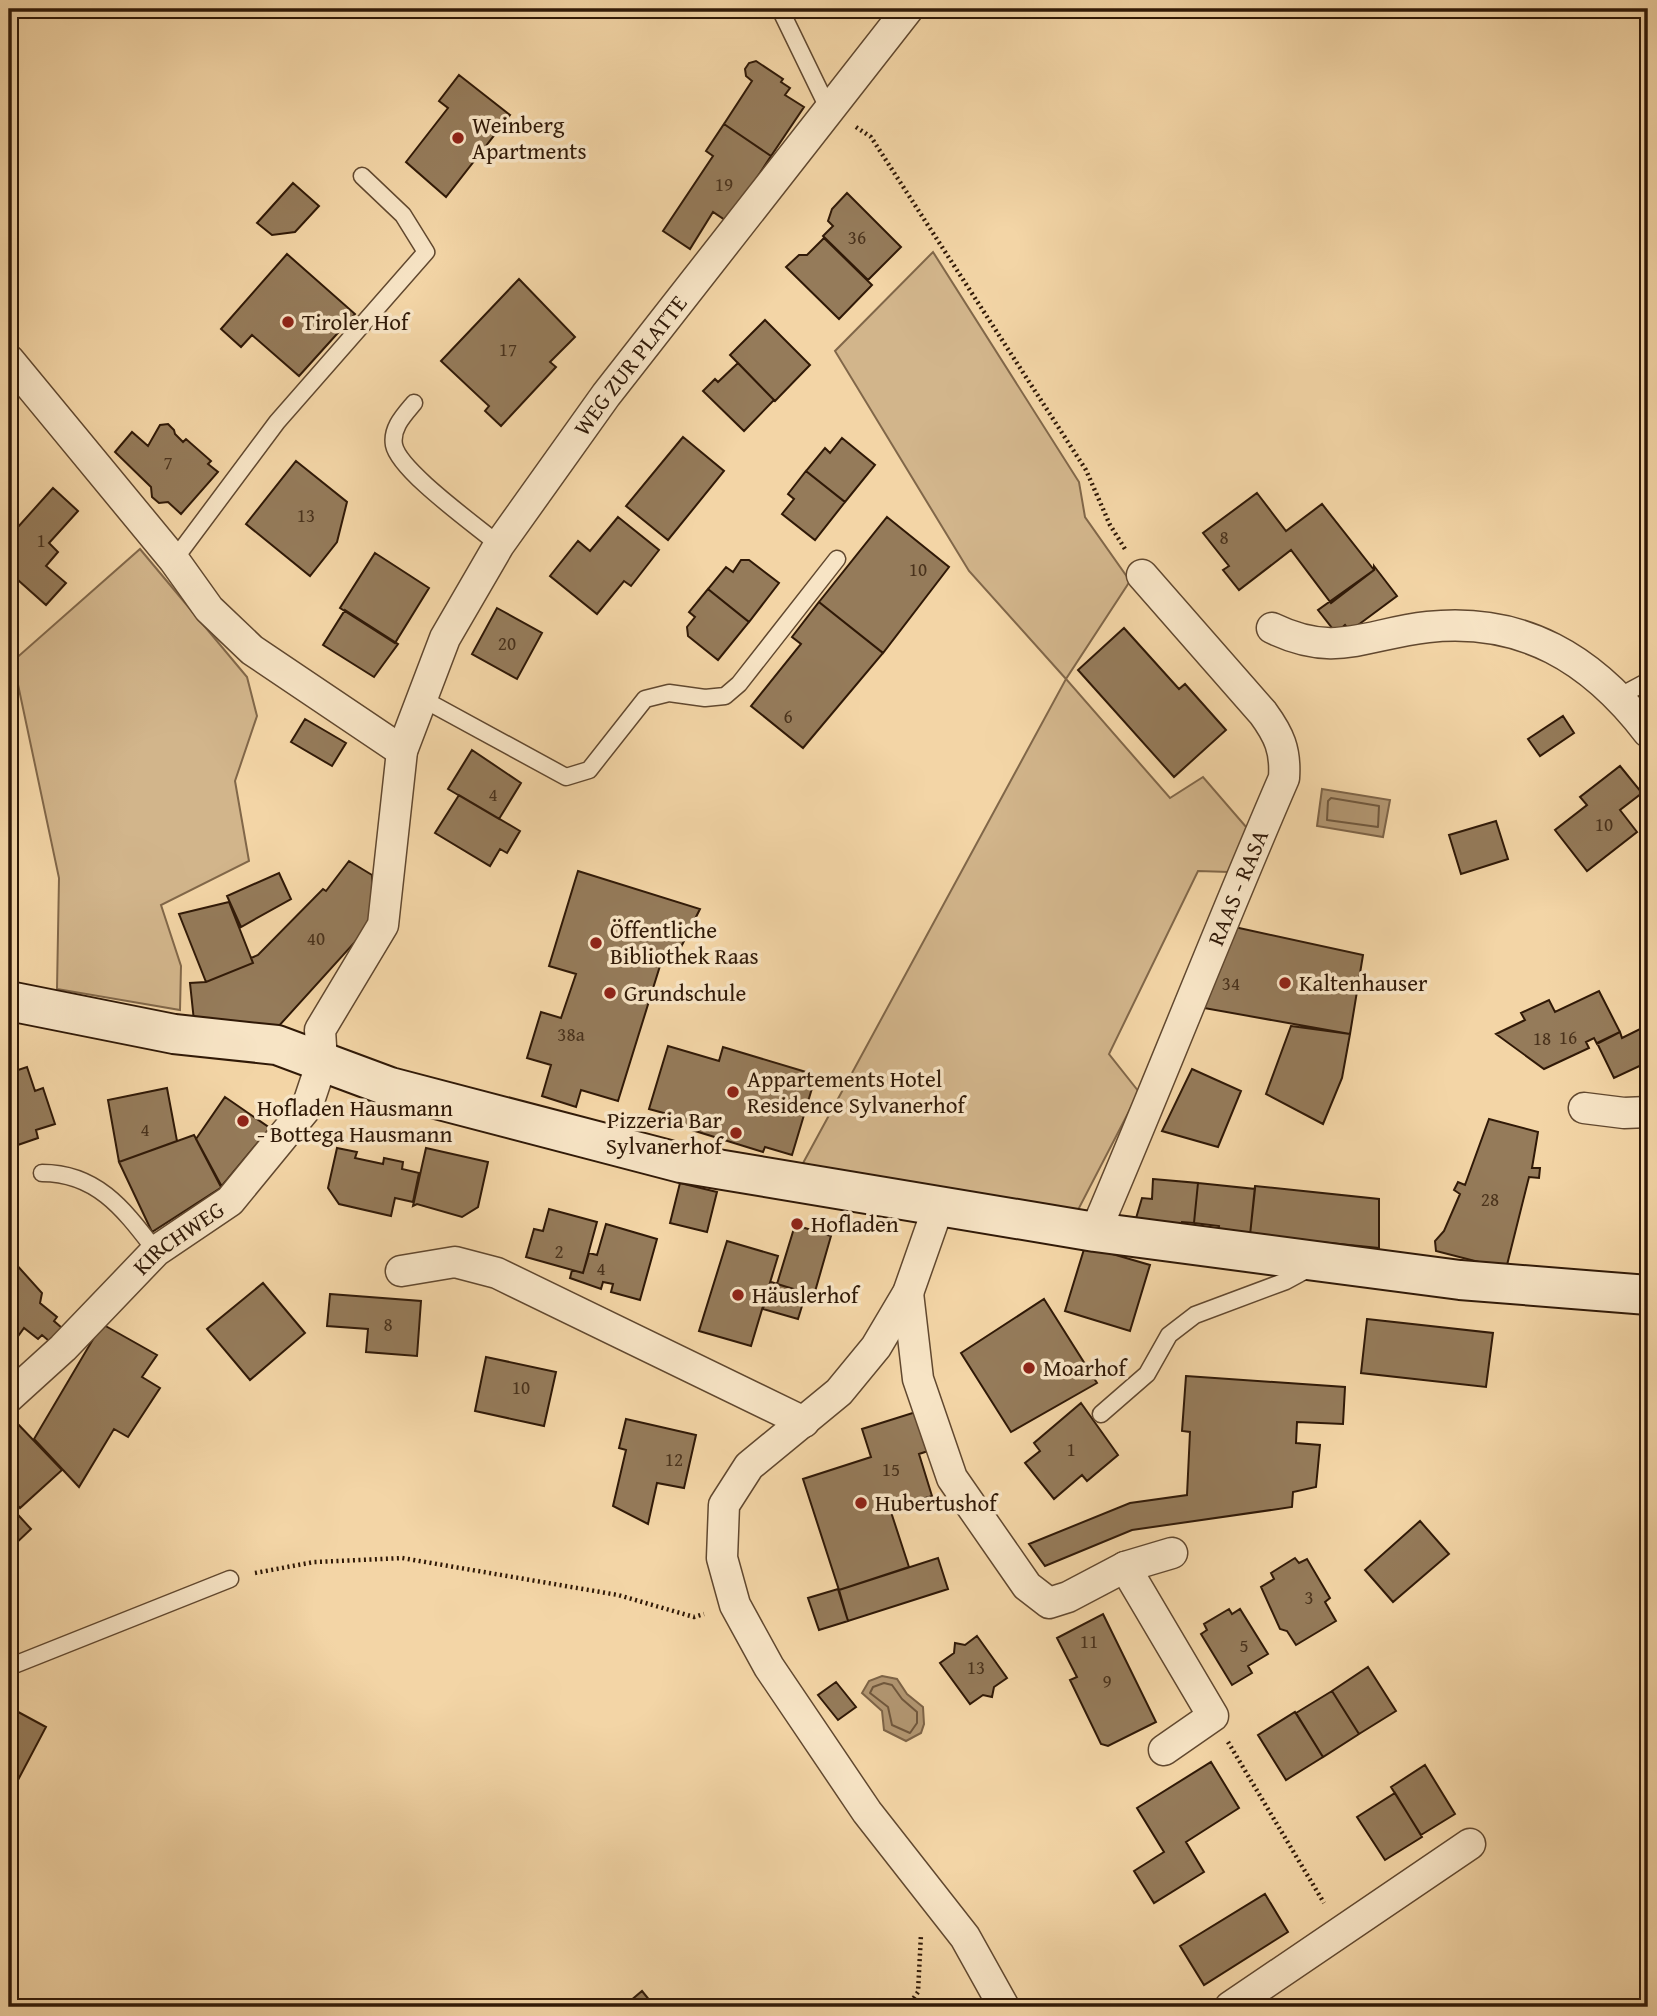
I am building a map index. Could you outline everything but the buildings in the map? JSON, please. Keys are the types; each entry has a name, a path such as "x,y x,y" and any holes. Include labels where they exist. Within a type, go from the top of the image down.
{"street":[{"name":"WEG ZUR PLATTE","path":"322,1062 320,1030 383,925 401,751 445,638 499,545 606,395 908,9"},
{"path":"9,360 174,560 209,610 252,650 401,751"},
{"name":"RAAS - RASA","path":"1095,1232 1164,1074 1230,903 1284,778 1286,756 1278,735 1263,713 1142,575"},
{"path":"1272,628 1300,641 1343,644 1429,627 1500,629 1534,638 1594,675 1620,696 1648,732"},
{"path":"9,1001 174,1034 277,1045 390,1087 681,1163 1095,1232 1460,1280 1648,1295"},
{"name":"KIRCHWEG","path":"9,1397 63,1348 156,1251 230,1200 307,1107 322,1062"},
{"path":"1584,1108 1624,1113 1648,1112"},
{"path":"939,1205 908,1293 876,1347 839,1392 749,1466 724,1505 722,1558 735,1605 769,1667 823,1743 867,1812 965,1937 1004,2007"},
{"path":"401,1271 455,1262 497,1273 804,1422"},
{"path":"908,1293 918,1379 952,1478 1027,1586 1049,1602 1068,1597 1125,1567 1172,1553"},
{"path":"1125,1567 1213,1716 1164,1750"},
{"path":"1230,2007 1470,1844"}],"lane":[{"path":"780,9 829,110"},
{"path":"174,560 277,422 426,252 403,215 362,176"},
{"path":"414,403 397,424 394,445 406,468 499,545"},
{"path":"421,698 566,777 589,770 645,699 669,693 705,698 725,696 739,684 837,559"},
{"path":"1620,696 1648,681"},
{"path":"43,1173 61,1173 88,1181 118,1202 156,1251"},
{"path":"1101,1414 1147,1374 1169,1335 1195,1315 1286,1281 1321,1261"},
{"path":"9,1667 230,1578"}],"path":[{"path":"829,110 871,137 1086,470 1110,525 1142,575"},
{"path":"230,1578 314,1562 402,1558 618,1595 694,1617 735,1605"},
{"path":"1213,1716 1341,1931"},
{"path":"907,2007 918,1992 924,1884"}],"shaded area":[{"path":"933,252 1079,482 1085,517 1130,581 1066,679 969,571 835,351"},
{"path":"140,549 247,677 257,716 235,781 249,861 161,905 181,966 180,1010 57,989 59,878 13,661"},
{"path":"1066,679 1170,798 1203,777 1247,828 1229,872 1198,871 1109,1054 1139,1092 1078,1210 802,1165"}],"water":[{"path":"1322,789 1390,800 1383,837 1317,826"},
{"path":"882,1676 897,1679 907,1694 923,1707 924,1724 921,1733 906,1741 884,1730 882,1711 862,1693 869,1681"}],"place":[{"name":"Weinberg Apartments","path":"458,138"},
{"name":"Tiroler Hof","path":"288,322"},
{"name":"Öffentliche Bibliothek Raas","path":"596,943"},
{"name":"Kaltenhauser","path":"1285,983"},
{"name":"Grundschule","path":"610,993"},
{"name":"Appartements Hotel Residence Sylvanerhof","path":"733,1092"},
{"name":"Hofladen Hausmann - Bottega Hausmann","path":"243,1121"},
{"name":"Pizzeria Bar Sylvanerhof","path":"736,1133"},
{"name":"Hofladen","path":"797,1224"},
{"name":"Häuslerhof","path":"738,1295"},
{"name":"Moarhof","path":"1029,1368"},
{"name":"Hubertushof","path":"861,1503"}]}
